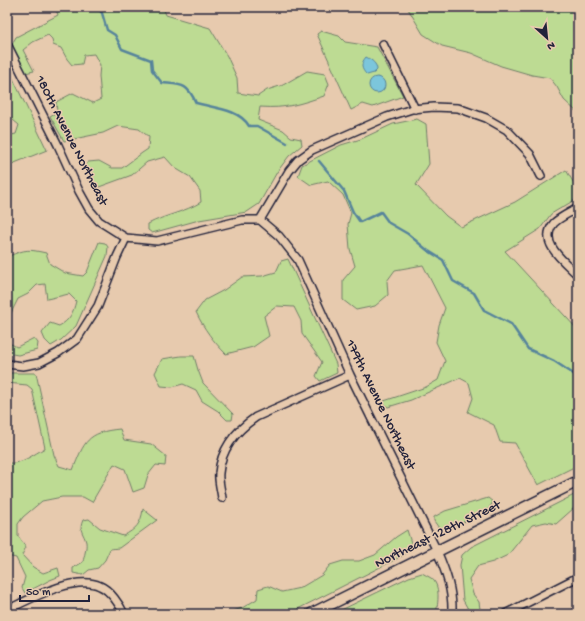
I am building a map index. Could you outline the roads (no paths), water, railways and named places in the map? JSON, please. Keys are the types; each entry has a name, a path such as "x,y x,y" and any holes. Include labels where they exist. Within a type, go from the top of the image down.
{"street":[{"name":"180th Avenue Northeast","path":"7,44 89,209 99,221 126,238"},
{"path":"383,44 415,109"},
{"path":"7,364 23,366 39,363 58,353 77,339 98,306 126,238 157,241 242,220 260,220 289,171 298,160 312,150 387,117 415,109 434,107 458,108 486,118 507,130 530,154 541,176"},
{"path":"578,208 554,223 550,232 549,243 557,255 578,275"},
{"name":"179th Avenue Northeast","path":"260,220 279,236 298,260 350,375 437,551 447,576 453,600 452,614"},
{"path":"222,498 218,474 222,458 232,440 244,425 256,417 350,375"},
{"name":"Northeast 128th Street","path":"311,614 578,481"},
{"path":"505,614 578,577"},
{"path":"7,610 53,589 72,584 88,583 101,586 110,594 124,614"}],"water":[{"path":"366,57 374,62 377,70 374,73 367,75 363,71 362,66"},
{"path":"377,77 384,82 385,85 380,92 377,93 370,88 369,85 374,78"}],"waterway":[{"path":"97,7 102,13 107,30 115,35 122,49 151,60 152,70 162,83 183,86 187,88 196,103 233,113 245,120 249,126 257,126 287,143"},
{"path":"319,161 344,191 353,212 360,222 381,212 389,223 408,234 427,250 443,260 453,281 474,293 484,310 511,324 528,349 554,361 578,377"}]}
